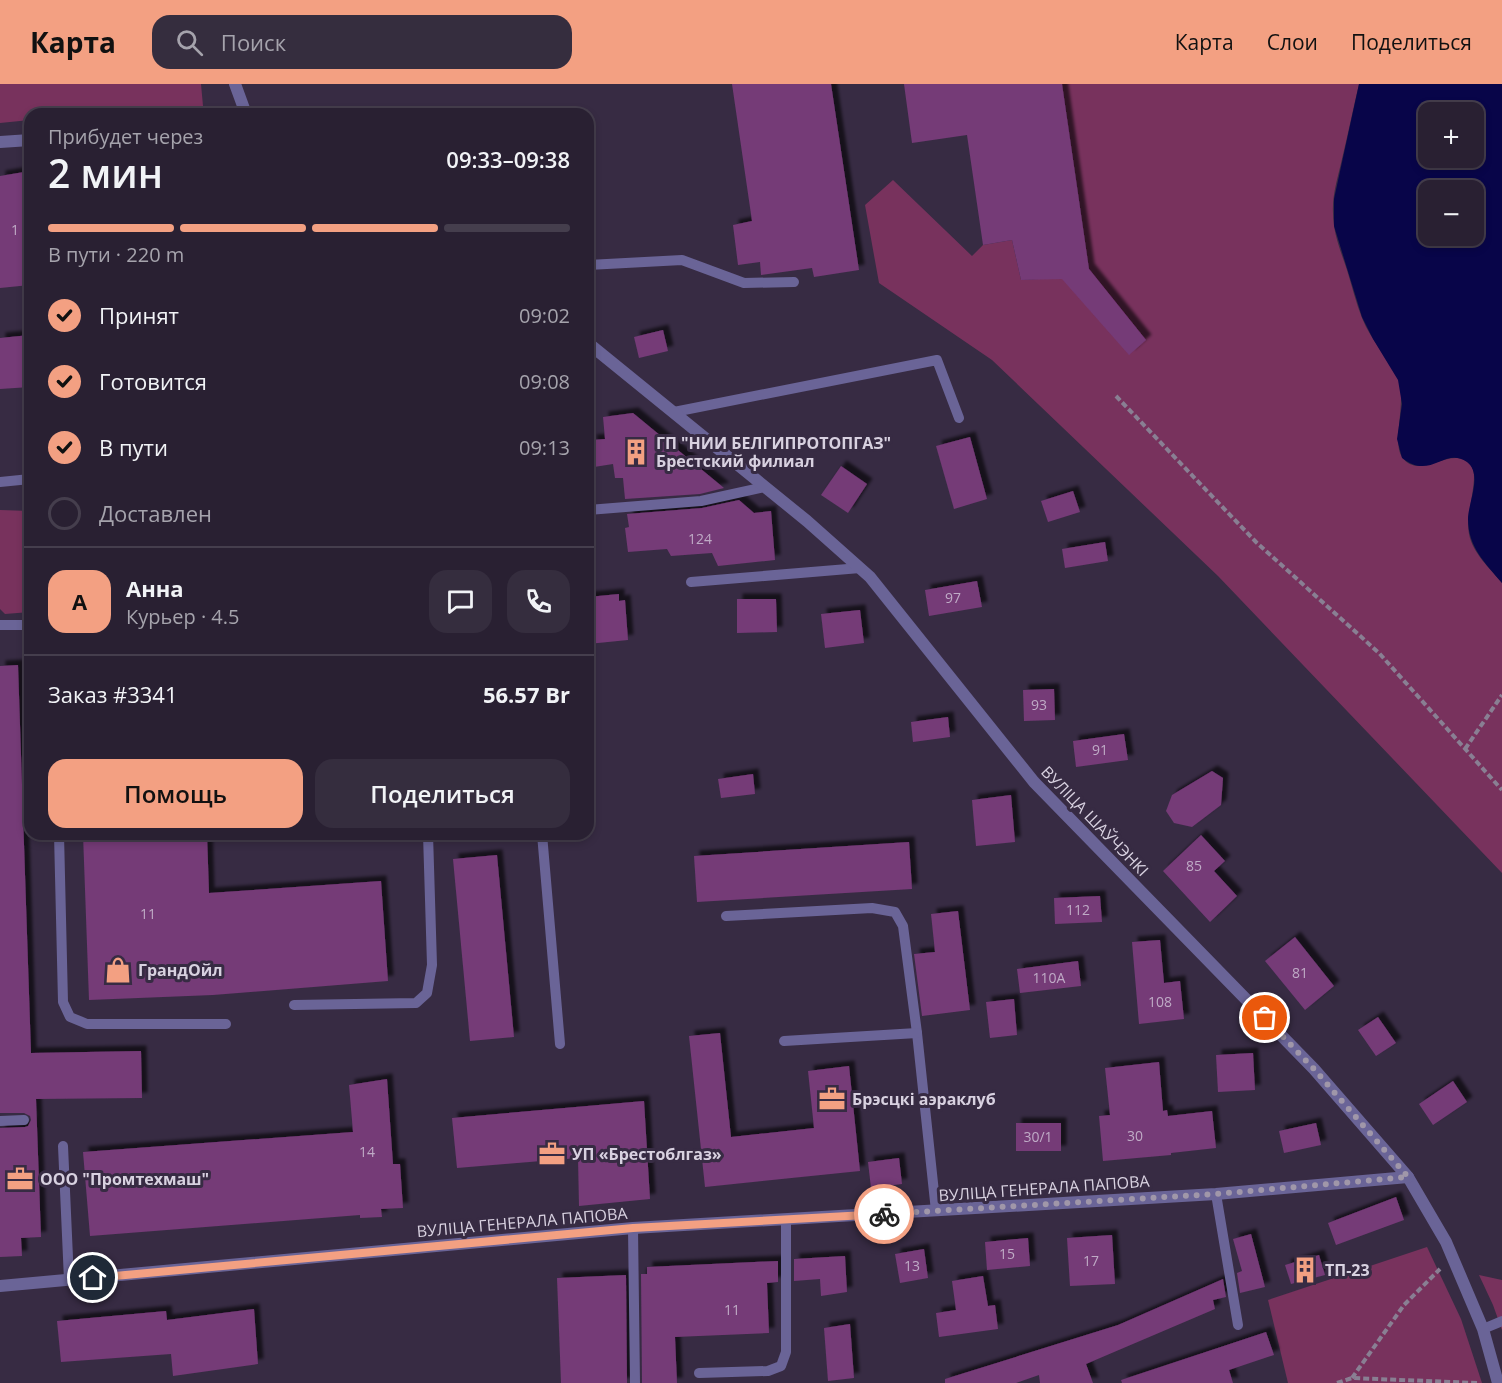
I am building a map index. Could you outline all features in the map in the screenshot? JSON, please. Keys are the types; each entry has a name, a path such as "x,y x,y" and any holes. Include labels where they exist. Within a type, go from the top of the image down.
{"street":[{"path":"235,84 244,108"},
{"path":"0,142 24,140"},
{"name":"ВУЛІЦА ШАЎЧЭНКІ","path":"594,348 765,487 870,577 1034,782 1314,1069 1408,1177 1446,1242 1483,1329 1498,1383"},
{"name":"ВУЛІЦА ГЕНЕРАЛА ПАПОВА","path":"0,1286 633,1228 1216,1194 1408,1177"}],"lane":[{"path":"594,265 682,260 744,283 794,282"},
{"path":"674,412 937,360 959,418"},
{"path":"0,482 24,480"},
{"path":"594,510 701,501 765,487"},
{"path":"691,582 860,568"},
{"path":"0,626 24,625"},
{"path":"59,840 63,1002 70,1017 87,1024 226,1024"},
{"path":"294,1005 416,1003 427,993 432,965 428,840"},
{"path":"543,840 560,1044"},
{"path":"726,916 872,908 896,912 903,926 918,1033 936,1211"},
{"path":"784,1041 918,1033"},
{"path":"0,1121 24,1119"},
{"path":"63,1146 69,1280"},
{"path":"1216,1194 1238,1325"},
{"path":"699,1373 768,1371 781,1366 786,1352 786,1219"},
{"path":"633,1228 635,1383"},
{"path":"1483,1329 1502,1321"}],"path":[{"path":"1116,396 1256,542 1379,653 1502,789"},
{"path":"1465,749 1502,695"},
{"path":"1352,1378 1404,1305 1447,1262"},
{"path":"1337,1383 1352,1378 1477,1383"}],"shaded area":[{"path":"0,84 201,84 203,106 24,108 24,121 0,123"},
{"path":"1062,84 1359,84 1333,200 1333,220 1338,242 1362,318 1399,381 1401,400 1399,451 1409,464 1418,466 1456,458 1465,460 1472,467 1474,480 1469,534 1478,554 1502,583 1502,873 1218,576 992,360 879,283 865,205 893,180 972,256 983,245 1012,240 1021,280 1039,279 1089,269"},
{"path":"1359,84 1502,84 1502,583 1479,554 1471,538 1468,519 1474,489 1472,467 1459,458 1421,466 1402,458 1397,439 1402,404 1398,380 1362,317 1334,226 1334,199"},
{"path":"0,510 24,511 24,612 5,614 0,609"},
{"path":"1427,1247 1461,1319 1482,1383 1288,1383 1268,1300"},
{"path":"1479,1275 1502,1280 1502,1330 1493,1305"}],"building":[{"path":"732,84 831,84 859,270 814,277 812,268 761,275 760,262 738,265 733,225 752,221"},
{"path":"904,84 1062,84 1089,269 1146,340 1129,355 1062,279 1021,280 1012,240 983,245 967,135 912,143"},
{"path":"24,172 24,286 0,288 0,176"},
{"path":"663,330 668,351 639,358 634,337"},
{"path":"24,336 24,387 0,389 0,338"},
{"name":"ГП \"НИИ БЕЛГИПРОТОПГАЗ\" Брестский филиал","path":"633,413 724,488 700,494 625,499 623,478 615,478 613,464 594,467 594,440 605,439 603,417"},
{"path":"970,437 987,499 954,509 936,446"},
{"path":"841,466 867,484 848,513 821,495"},
{"path":"1073,491 1080,512 1048,522 1041,501"},
{"path":"739,500 754,513 771,511 775,560 718,566 712,553 671,556 667,549 628,552 625,528 629,527 627,514 702,508"},
{"path":"1105,542 1108,561 1065,568 1062,549"},
{"path":"977,581 982,607 929,616 925,590"},
{"path":"619,594 619,601 625,600 628,640 594,643 594,596"},
{"path":"737,599 776,599 777,632 737,633"},
{"path":"860,610 864,643 825,648 821,614"},
{"path":"18,665 31,1053 141,1051 142,1098 36,1099 41,1237 21,1238 22,1256 0,1257 0,1128 25,1127 31,1120 30,1116 24,1113 0,1113 0,666"},
{"path":"1054,689 1055,720 1024,721 1023,690"},
{"path":"948,717 950,737 913,742 911,722"},
{"path":"1124,734 1128,760 1076,767 1073,741"},
{"path":"1212,771 1223,778 1221,805 1192,827 1174,823 1166,811 1172,795"},
{"path":"753,774 755,794 721,798 718,779"},
{"path":"1011,795 1015,842 976,846 972,800"},
{"path":"1201,835 1225,861 1214,871 1237,896 1210,922 1163,871"},
{"path":"83,840 207,840 209,893 381,881 388,981 213,995 89,1000"},
{"path":"909,842 912,889 697,902 694,856"},
{"path":"497,855 514,1037 470,1041 453,859"},
{"path":"1100,896 1102,922 1055,924 1054,898"},
{"path":"958,911 970,1010 922,1016 914,954 935,952 931,914"},
{"path":"1295,937 1334,986 1305,1010 1265,961"},
{"path":"1160,940 1164,983 1180,981 1184,1019 1139,1024 1132,942"},
{"path":"1078,961 1081,986 1020,993 1017,969"},
{"path":"1014,999 1017,1035 990,1038 986,1002"},
{"path":"1378,1017 1396,1043 1376,1056 1358,1030"},
{"name":"Брэсцкі аэраклуб","path":"720,1033 731,1137 814,1128 808,1071 849,1066 860,1171 705,1187 689,1036"},
{"path":"1253,1053 1255,1090 1218,1092 1216,1055"},
{"path":"1159,1062 1163,1111 1167,1110 1168,1116 1212,1111 1216,1148 1171,1153 1171,1155 1103,1161 1099,1116 1110,1115 1105,1068"},
{"path":"387,1079 393,1164 400,1164 403,1208 381,1209 382,1217 360,1218 360,1215 90,1236 83,1152 353,1132 349,1085"},
{"path":"1453,1081 1467,1102 1433,1125 1419,1104"},
{"name":"УП «Брестоблгаз»","path":"644,1101 650,1199 579,1206 578,1158 457,1168 452,1118"},
{"path":"1016,1123 1061,1123 1061,1151 1016,1151"},
{"path":"1316,1123 1321,1145 1284,1153 1279,1131"},
{"path":"899,1158 902,1184 871,1188 868,1162"},
{"path":"1396,1197 1404,1220 1336,1245 1328,1223"},
{"path":"1251,1234 1265,1287 1240,1293 1237,1273 1242,1271 1233,1239"},
{"path":"1112,1235 1115,1284 1070,1286 1067,1238"},
{"path":"1028,1238 1030,1266 987,1270 985,1242"},
{"path":"924,1249 928,1278 900,1283 895,1254"},
{"name":"ТП-23","path":"1319,1255 1325,1275 1291,1284 1285,1265"},
{"path":"845,1256 847,1292 821,1296 820,1279 794,1281 794,1259"},
{"path":"778,1261 778,1282 767,1283 769,1333 675,1337 677,1383 642,1383 641,1274 647,1274 647,1267"},
{"path":"626,1275 627,1383 561,1383 557,1278"},
{"path":"983,1276 988,1306 995,1305 998,1329 939,1337 936,1313 956,1310 952,1281"},
{"path":"1223,1279 1226,1297 1213,1300 1215,1309 1086,1364 1093,1383 1040,1383 1039,1375 1016,1383 945,1383 945,1379 1118,1325"},
{"path":"254,1309 258,1364 173,1376 171,1354 61,1362 57,1321 166,1311 167,1320"},
{"path":"850,1324 854,1378 828,1381 824,1328"},
{"path":"1266,1332 1274,1355 1229,1370 1233,1383 1122,1383 1121,1380"}],"way so far":[{"path":"884,1214 1216,1194 1408,1177 1314,1069 1265,1018"}],"place":[{"name":"ГП \"НИИ БЕЛГИПРОТОПГАЗ\" Брестский филиал","path":"636,452"},
{"name":"ГрандОйл","path":"118,970"},
{"name":"Брэсцкі аэраклуб","path":"832,1099"},
{"name":"УП «Брестоблгаз»","path":"552,1154"},
{"name":"ООО \"Промтехмаш\"","path":"20,1179"},
{"name":"ТП-23","path":"1305,1270"}],"route":[{"path":"93,1278 633,1228 884,1214"}]}
